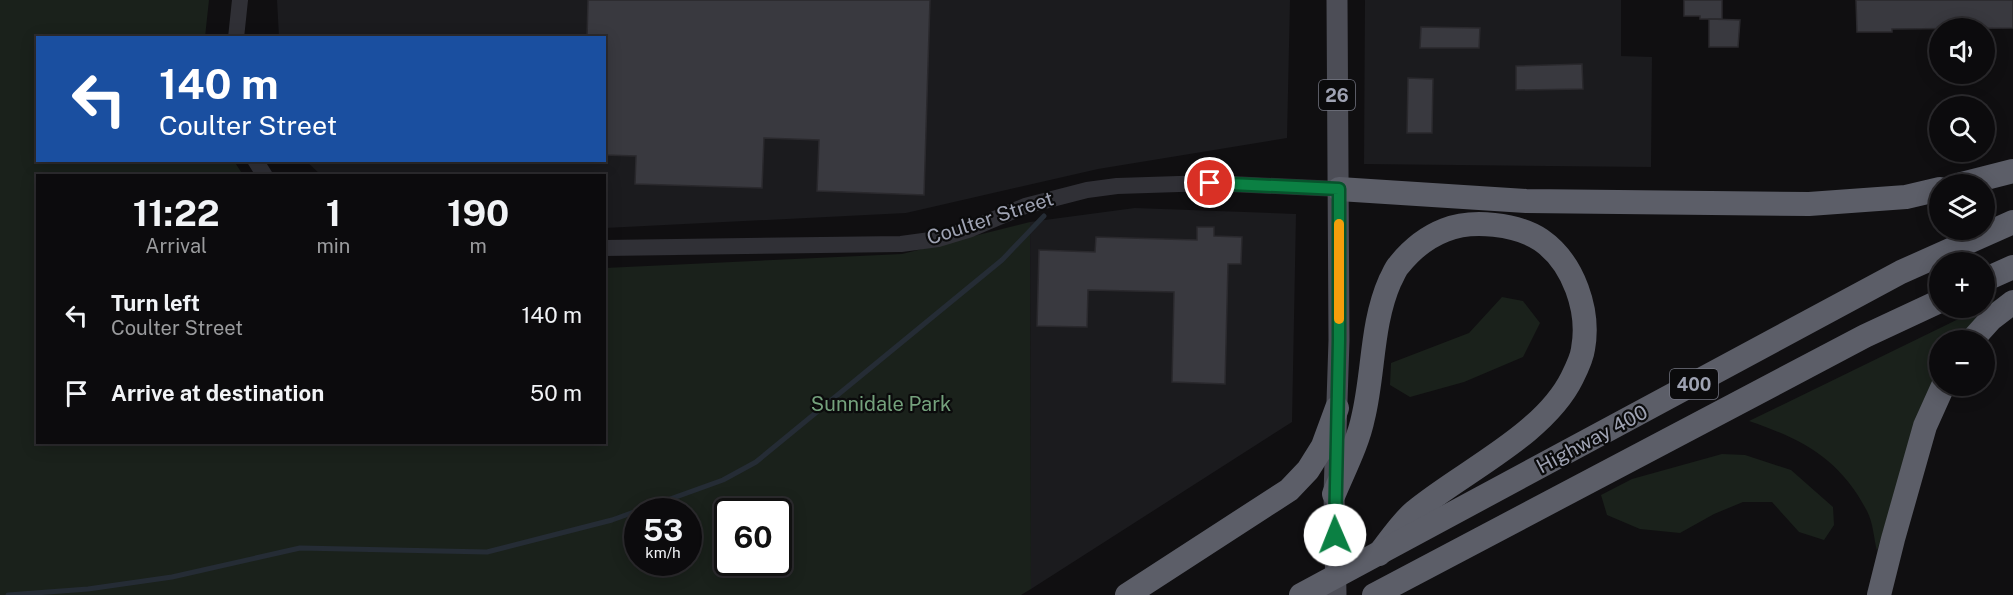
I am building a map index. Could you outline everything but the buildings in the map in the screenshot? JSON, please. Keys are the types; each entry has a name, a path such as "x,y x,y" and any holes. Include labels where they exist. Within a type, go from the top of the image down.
{"highway":[{"path":"1995,176 2013,171"},
{"path":"1339,189 1526,201 1809,204 1906,197 1929,192"},
{"name":"Highway 400","path":"1301,595 1901,272 2013,222"},
{"path":"1334,494 1363,419 1377,327 1385,294 1397,267 1418,245 1446,230 1480,224 1510,227 1541,240 1562,261 1581,297 1585,326 1583,350 1572,379 1548,412 1522,434 1413,513 1379,554"},
{"path":"1995,275 2013,267"},
{"path":"1981,330 2013,302"},
{"name":"Highway 400","path":"1374,595 1864,336 1929,306"},
{"path":"1879,595 1926,426 1939,396"},
{"path":"1127,595 1289,490 1308,470 1323,446 1337,408"}],"main road":[{"name":"26","path":"1336,595 1334,494 1339,340 1337,0"}],"street":[{"path":"236,36 240,0"},
{"name":"Coulter Street","path":"606,248 901,244 938,239 971,229 1025,206 1057,196 1117,186 1210,183 1339,189"}],"shaded area":[{"path":"277,0 1290,0 1287,138 1098,169 906,213 606,228 606,174 320,174 307,162 606,162 606,36 279,36"},
{"path":"1365,0 1621,0 1621,56 1652,57 1651,167 1364,164"},
{"path":"1135,208 1296,214 1292,422 1031,589 1030,222"}],"green space":[{"name":"Sunnidale Park","path":"0,0 209,0 205,36 36,36 36,162 235,162 242,174 36,174 36,444 606,444 606,268 902,254 1030,222 1031,589 1021,595 0,595"},
{"path":"1502,297 1523,301 1540,323 1523,357 1464,382 1410,397 1390,385 1391,363 1469,333"},
{"path":"1960,318 1981,318 1971,330 1936,330"},
{"path":"1929,333 1929,396 1912,439 1877,551 1867,511 1845,478 1832,464 1818,453 1786,435 1749,421"},
{"path":"1722,454 1745,455 1791,470 1833,507 1834,525 1824,540 1799,532 1772,502 1743,502 1714,514 1680,533 1640,529 1607,515 1601,495 1632,479"}],"waterway":[{"path":"8,595 88,589 172,577 300,548 487,552 612,520 723,480 756,462 1002,260 1044,216"}],"slow traffic":[{"path":"1339,224 1339,319"}],"route":[{"path":"1210,183 1339,189 1335,535"}]}
